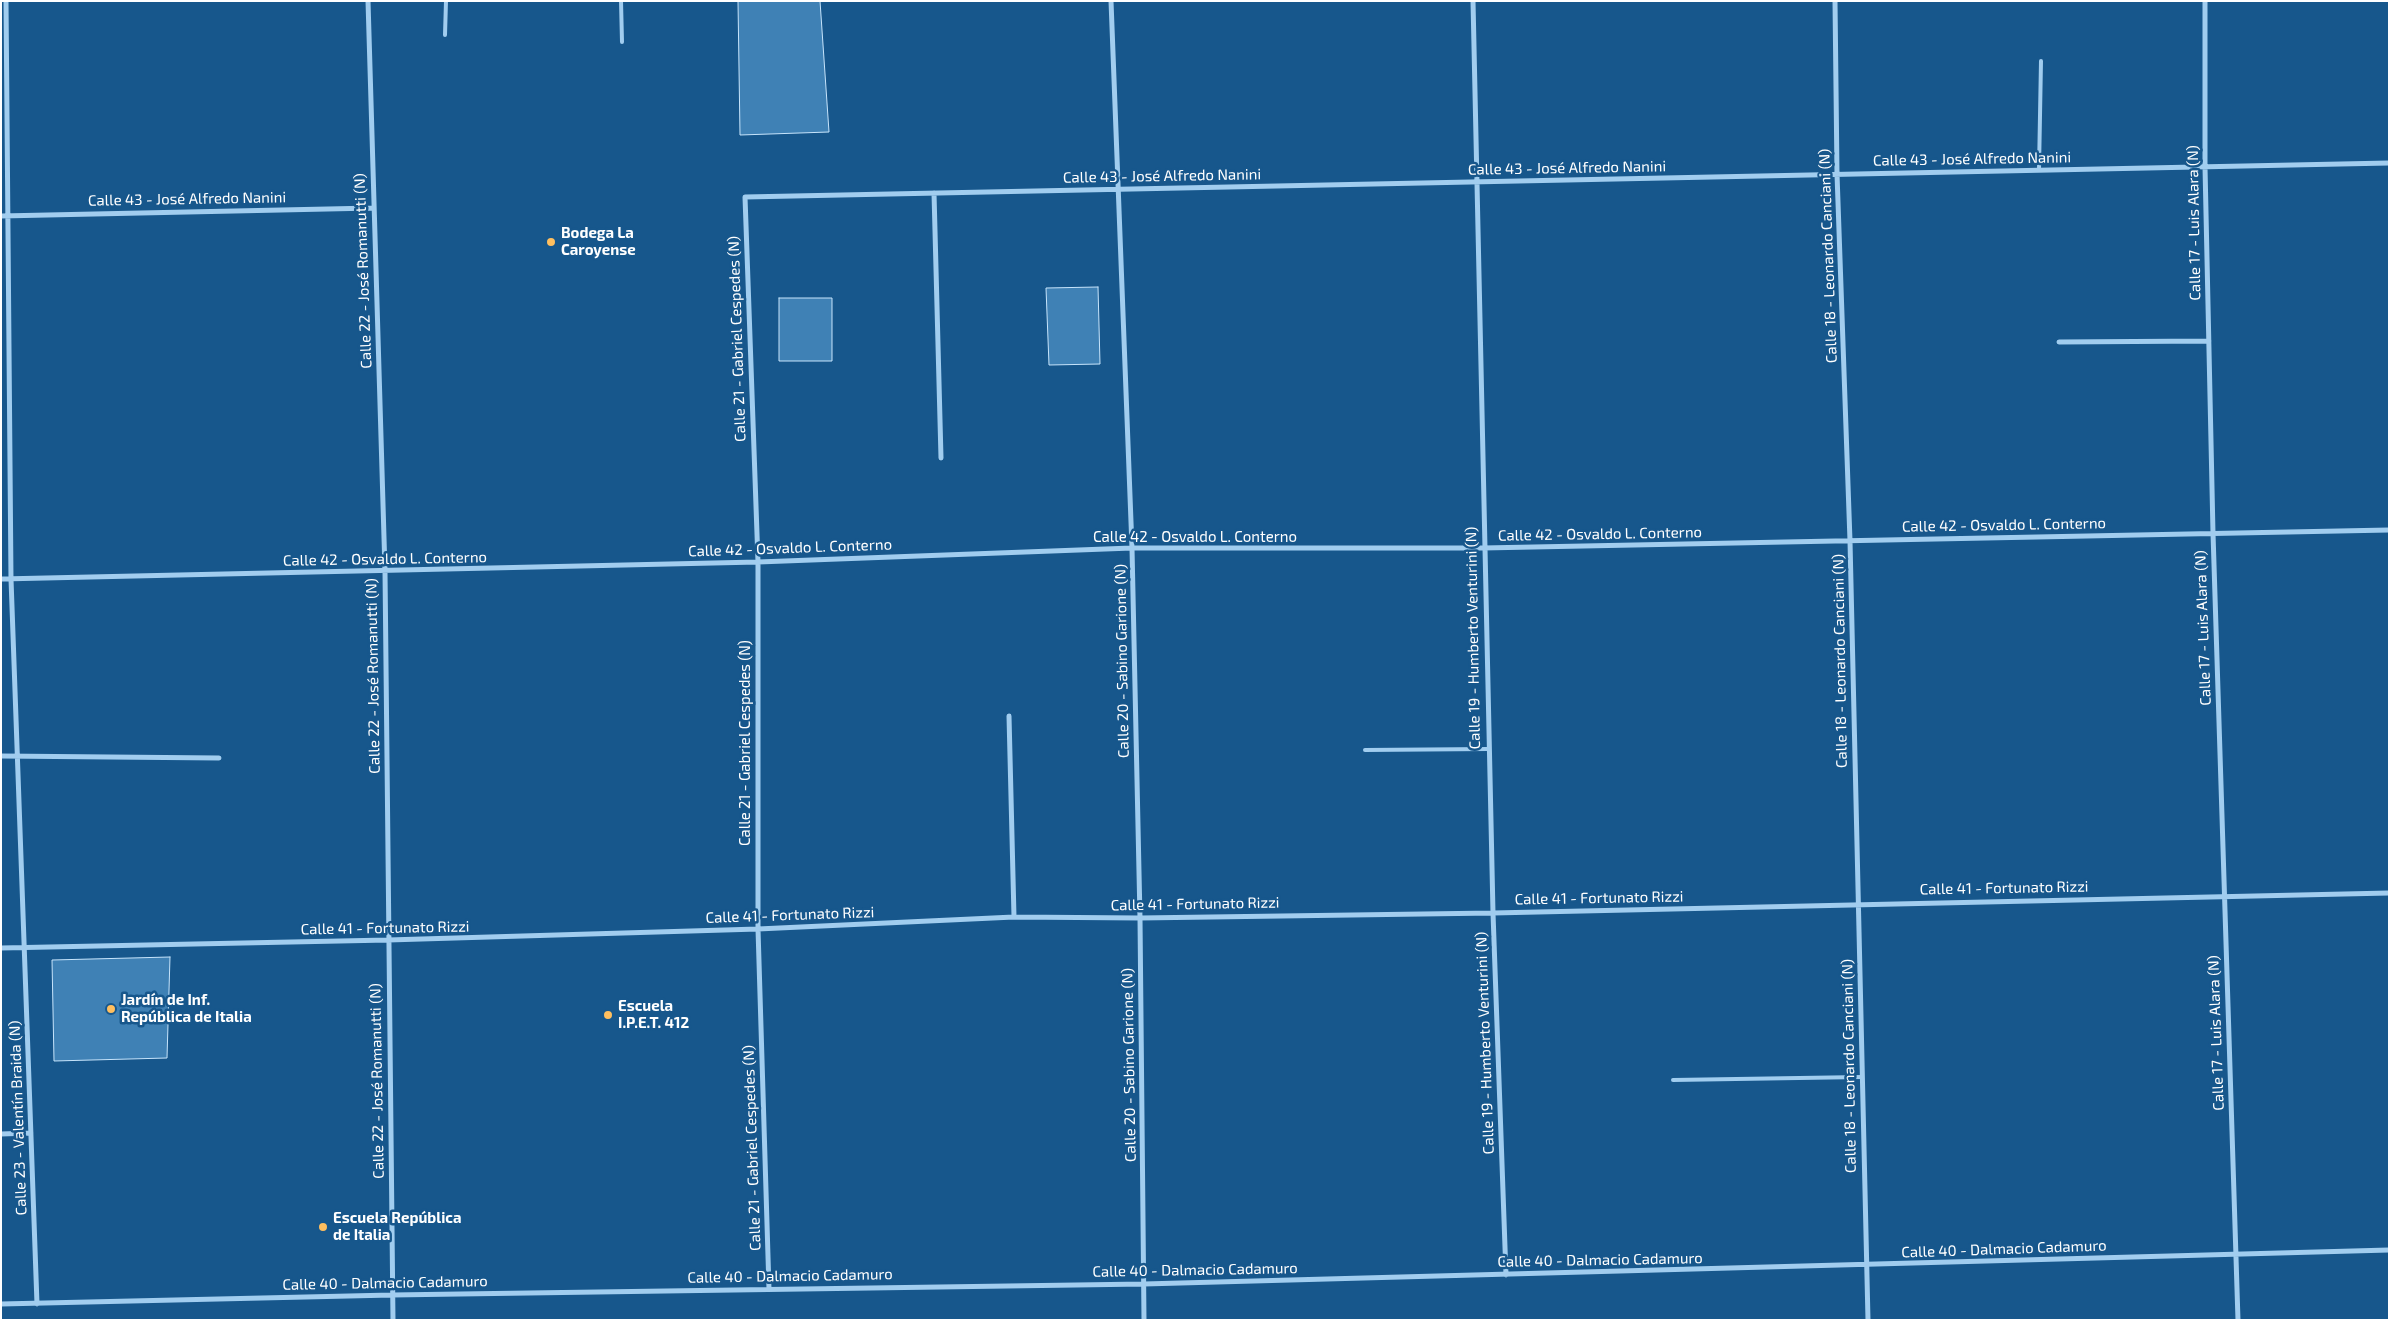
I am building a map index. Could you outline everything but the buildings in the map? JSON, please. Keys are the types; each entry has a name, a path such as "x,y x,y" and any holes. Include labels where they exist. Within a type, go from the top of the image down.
{"street":[{"name":"Calle 23 - Valentín Braida (N)","path":"6,1 11,579 37,1304"},
{"name":"Calle 22 - José Romanutti (N)","path":"368,1 385,571 393,1320"},
{"name":"Calle 20 - Sabino Garione (N)","path":"1111,1 1120,189 1132,548 1140,918 1144,1320"},
{"name":"Calle 19 - Humberto Venturini (N)","path":"1473,1 1488,749 1506,1275"},
{"name":"Calle 18 - Leonardo Canciani (N)","path":"1835,1 1837,174 1850,541 1868,1320"},
{"name":"Calle 17 - Luis Alara (N)","path":"2206,1 2205,167 2213,533 2223,896 2238,1320"},
{"name":"Calle 43 - José Alfredo Nanini","path":"745,197 2389,163"},
{"path":"934,193 941,458"},
{"name":"Calle 21 - Gabriel Cespedes (N)","path":"745,197 758,562 758,929 769,1289"},
{"name":"Calle 43 - José Alfredo Nanini","path":"1,216 374,208"},
{"path":"2058,342 2209,341"},
{"name":"Calle 42 - Osvaldo L. Conterno","path":"1,579 758,562 1132,548 1484,548 2389,530"},
{"path":"1009,716 1014,917"},
{"path":"1,756 219,758"},
{"name":"Calle 41 - Fortunato Rizzi","path":"1,948 388,940 758,929 1014,917 1140,918 1493,913 2389,893"},
{"path":"1,1134 31,1133"},
{"name":"Calle 40 - Dalmacio Cadamuro","path":"1,1304 392,1295 1144,1284 1866,1266 2389,1250"}],"lane":[{"path":"445,35 446,1"},
{"path":"621,1 622,42"},
{"path":"2039,170 2041,61"},
{"path":"1365,750 1488,749"},
{"path":"1673,1080 1862,1077"}],"place":[{"name":"Bodega La Caroyense","path":"551,242"},
{"name":"Jardín de Inf. República de Italia","path":"111,1009"},
{"name":"Escuela I.P.E.T. 412","path":"608,1015"},
{"name":"Escuela República de Italia","path":"323,1227"}]}
